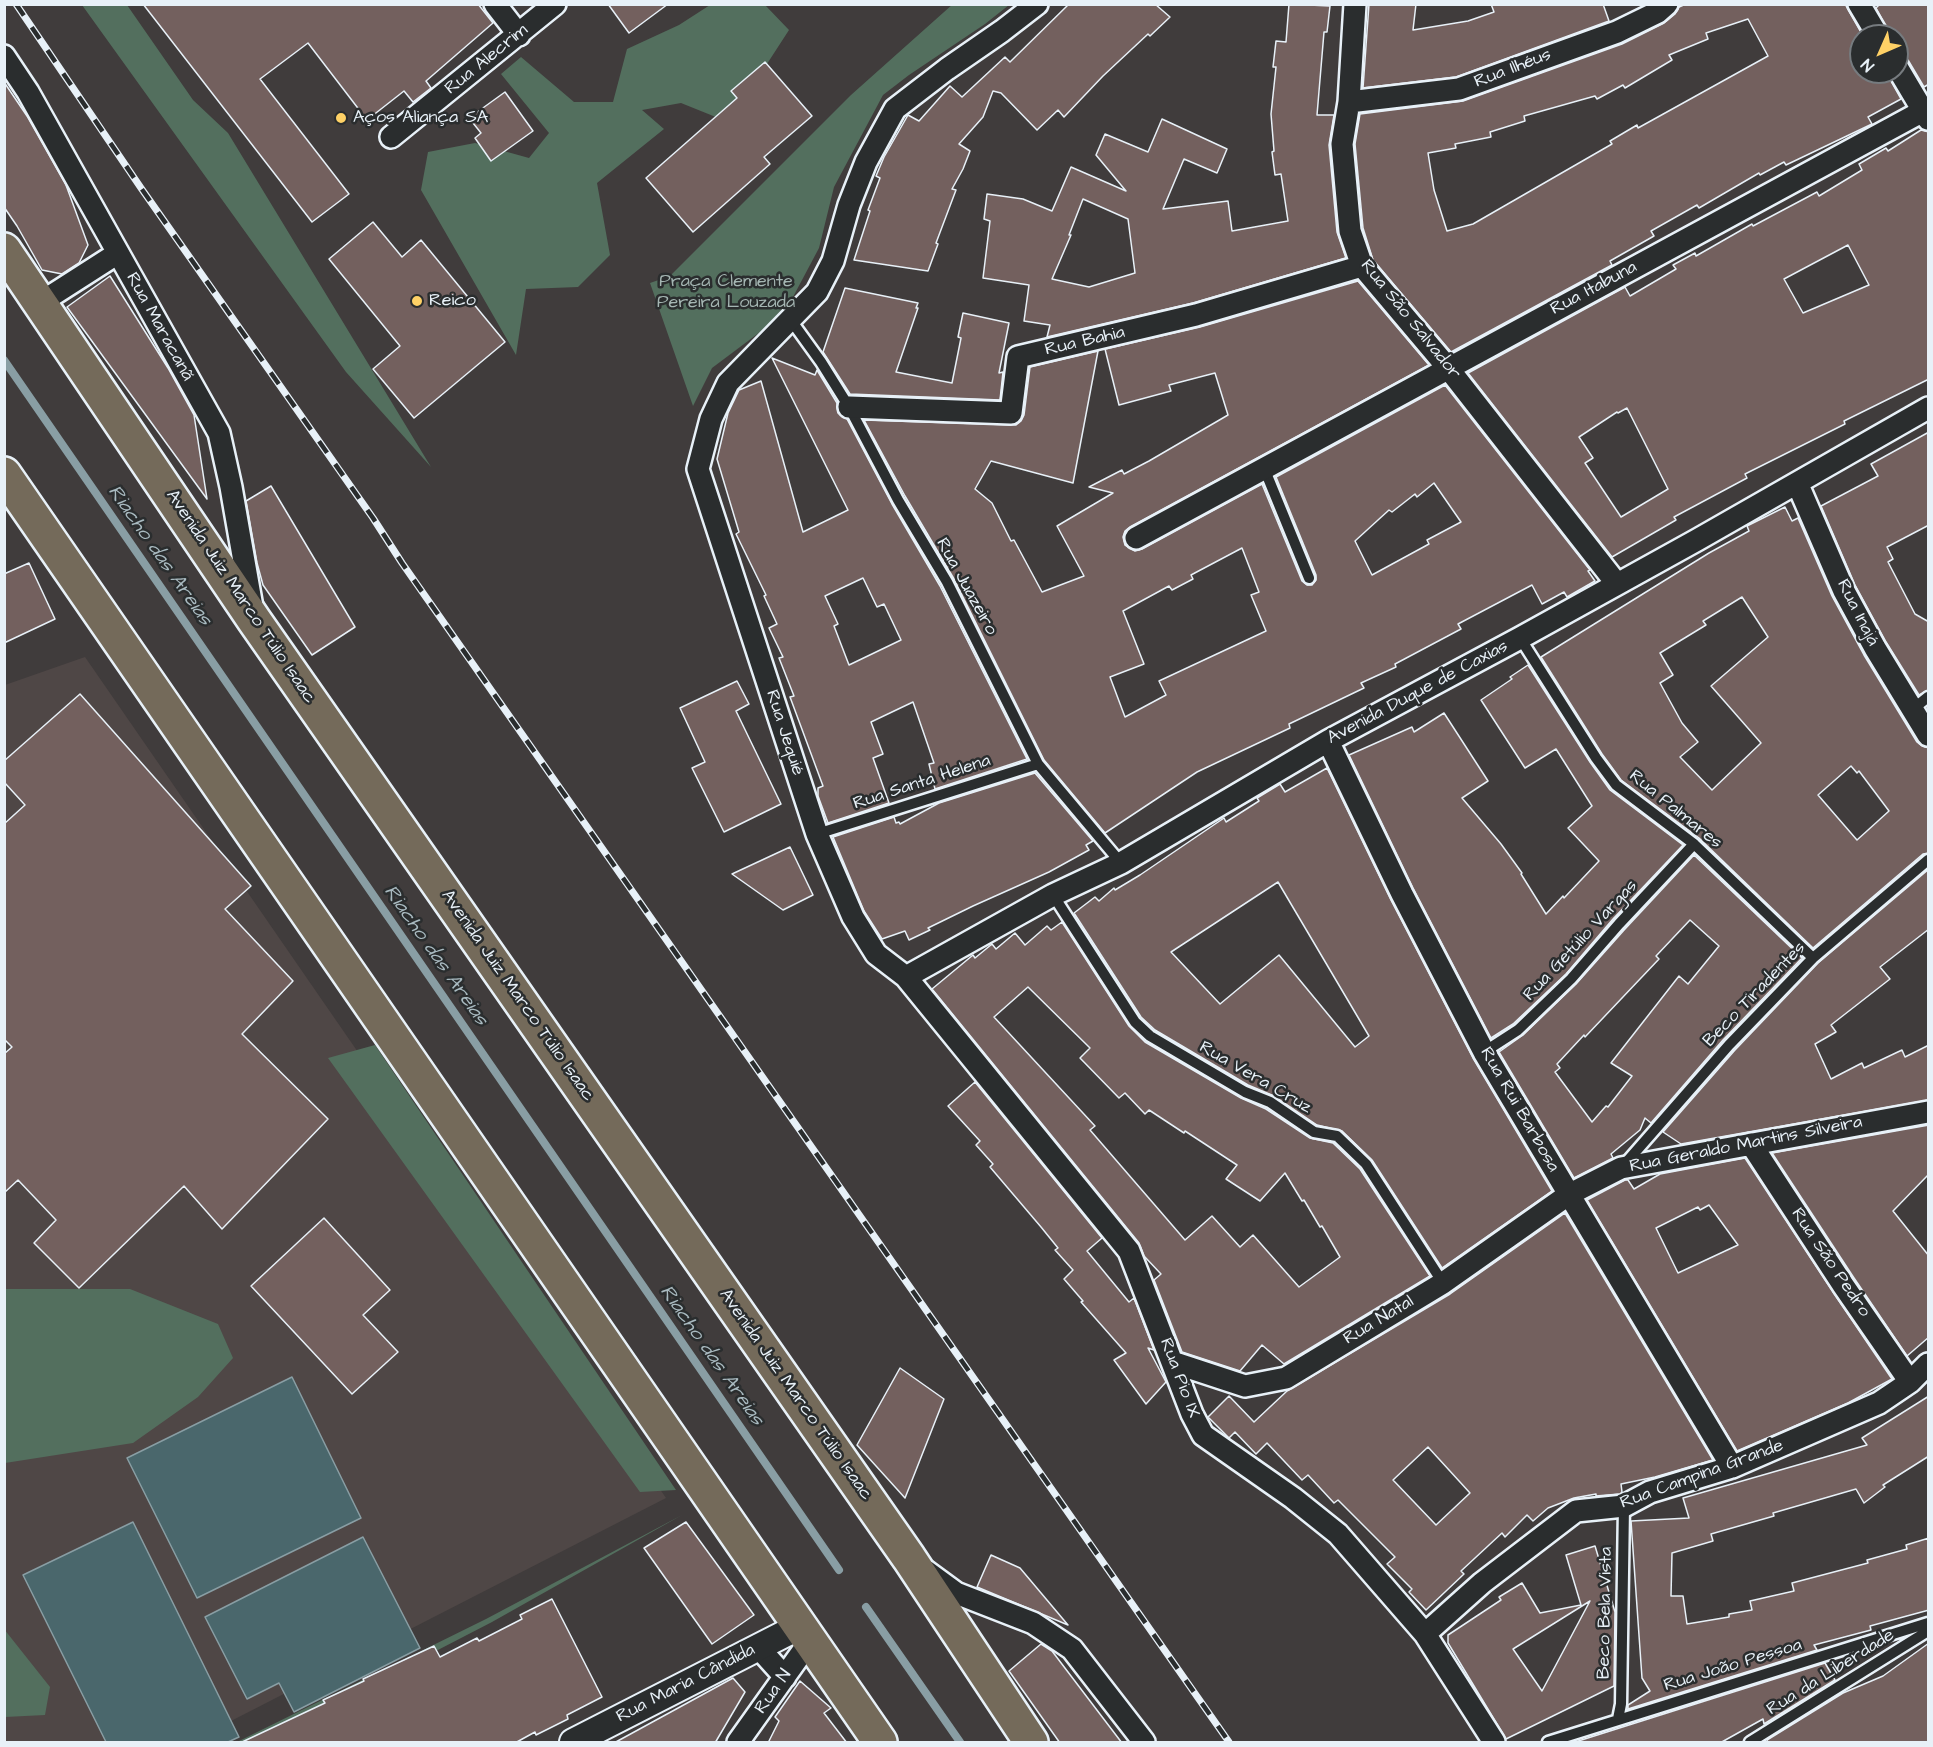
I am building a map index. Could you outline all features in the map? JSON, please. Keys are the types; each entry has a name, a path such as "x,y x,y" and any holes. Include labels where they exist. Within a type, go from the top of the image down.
{"main road":[{"name":"Avenida Juiz Marco Túlio Isaac","path":"4,250 254,620 909,1558 1031,1743"},
{"path":"4,474 880,1743"}],"street":[{"path":"495,4 519,35"},
{"name":"Rua Alecrim","path":"391,137 555,4"},
{"path":"790,319 817,292 833,261 849,205 866,162 895,109 1036,4"},
{"name":"Rua São Salvador","path":"1355,4 1349,102 1342,144 1350,231 1362,266 1448,368 1617,584"},
{"name":"Rua Ilhéus","path":"1349,102 1459,89 1617,32 1658,12 1667,4"},
{"path":"1859,4 1871,24"},
{"name":"Rua Maracanã","path":"4,56 28,92 219,433 231,487 254,620"},
{"path":"1907,84 1926,115"},
{"name":"Rua Itabuna","path":"1136,538 1448,368 1926,115"},
{"path":"40,303 118,253"},
{"name":"Rua Bahia","path":"849,407 1011,413 1018,357 1196,315 1362,266"},
{"name":"Rua Jequié","path":"790,319 728,383 711,419 698,469 817,834 853,917 876,954 906,977"},
{"name":"Avenida Duque de Caxias","path":"906,977 1053,895 1121,863 1328,741 1798,485 1929,408"},
{"name":"Rua Inajá","path":"1798,485 1844,591 1875,648 1921,703 1929,735"},
{"name":"Rua Rui Barbosa","path":"1328,741 1402,894 1484,1053 1732,1467"},
{"name":"Rua Pio IX","path":"906,977 1129,1251 1192,1414 1203,1436 1293,1498 1338,1534 1425,1634 1494,1743"},
{"name":"Rua Geraldo Martins Silveira","path":"1568,1195 1621,1168 1929,1112"},
{"name":"Rua São Pedro","path":"1751,1144 1843,1285 1910,1382"},
{"name":"Rua Natal","path":"1172,1362 1245,1386 1286,1378 1443,1283 1568,1195"},
{"name":"Rua Campina Grande","path":"1425,1634 1482,1583 1576,1511 1624,1506 1650,1492 1732,1467 1879,1403 1910,1382 1929,1364"},
{"path":"909,1558 956,1593 1033,1623 1071,1649 1144,1743"},
{"name":"Rua Maria Cândida","path":"573,1743 758,1647 805,1633"},
{"name":"Rua N","path":"738,1743 785,1677 805,1633"},
{"path":"758,1647 785,1677"}],"lane":[{"name":"Rua Juazeiro","path":"790,319 821,362 849,407 898,500 947,582 1038,764 1121,863"},
{"path":"1264,468 1309,578"},
{"name":"Rua Palmares","path":"1520,638 1596,758 1616,785 1694,844 1813,958"},
{"name":"Rua Santa Helena","path":"817,834 1038,764"},
{"name":"Rua Getúlio Vargas","path":"1484,1053 1518,1030 1571,979 1694,844"},
{"name":"Beco Tiradentes","path":"1621,1168 1729,1045 1813,958 1929,860"},
{"name":"Rua Vera Cruz","path":"1053,895 1135,1022 1150,1036 1245,1092 1270,1102 1314,1132 1337,1137 1366,1164 1443,1283"},
{"name":"Beco Bela Vista","path":"1618,1719 1621,1686 1624,1506"},
{"name":"Rua João Pessoa","path":"1548,1743 1618,1719 1929,1623"},
{"name":"Rua da Liberdade","path":"1750,1743 1929,1630"}],"shaded area":[{"path":"85,657 666,1498 190,1742 5,1742 5,685"}],"green space":[{"name":"Praça Clemente Pereira Louzada","path":"953,4 1009,5 883,95 834,187 819,248 793,297 764,329 712,368 693,406 650,283 670,276 851,95"},
{"path":"82,5 127,5 193,100 228,133 431,467 346,372"},
{"path":"710,5 765,5 789,30 765,67 758,134 681,103 642,110 664,129 597,183 610,255 578,287 526,289 516,355 421,190 428,152 475,143 529,158 549,133 501,74 521,57 574,102 613,102 627,49 679,25"},
{"path":"375,1045 676,1490 640,1492 328,1058"},
{"path":"5,1289 130,1289 218,1324 233,1358 198,1397 133,1443 5,1463"},
{"path":"682,1515 492,1622 260,1742 237,1742 486,1619"},
{"path":"4,1629 50,1687 45,1715 5,1717"}],"water":[{"path":"292,1377 361,1518 197,1598 127,1458"},
{"path":"133,1522 239,1737 228,1742 106,1742 23,1575"},
{"path":"363,1537 420,1648 294,1712 279,1683 247,1699 205,1617"}],"building":[{"path":"143,4 478,4 493,23 426,81 431,88 413,102 404,91 367,120 308,43 260,79 349,194 312,222"},
{"path":"608,4 668,4 629,33"},
{"path":"1069,4 1155,4 1170,17 1103,76 1064,117 1058,110 1037,130 1001,93 993,91 983,117 959,144 970,151 952,189 956,190 928,271 854,260 880,178 876,176 908,115 919,121 950,86 962,97 1005,57 1010,62"},
{"path":"1289,4 1330,6 1327,32 1324,32 1317,115 1334,115 1329,145 1337,232 1346,258 1193,303 1047,337 1050,325 1024,321 1029,285 983,278 990,221 984,219 987,194 1023,199 1052,211 1071,167 1126,191 1096,155 1105,134 1148,152 1162,119 1227,149 1217,173 1184,159 1163,209 1228,201 1232,231 1288,221 1281,174 1275,175 1271,114 1276,41 1286,42","holes":["1083,199 1128,219 1135,273 1089,287 1052,279 1071,235 1069,235"]},
{"path":"1369,4 1416,4 1413,30 1468,21 1494,12 1491,4 1603,4 1609,21 1456,77 1363,88"},
{"path":"1686,4 1845,4 1856,24 1849,24 1849,84 1893,84 1901,99 1868,117 1872,124 1786,165 1784,162 1760,175 1759,173 1699,208 1697,205 1651,231 1654,236 1610,261 1612,265 1451,352 1373,260 1363,228 1355,144 1360,114 1463,101 1622,44 1664,23 1675,14 1679,7","holes":["1748,19 1768,56 1638,128 1637,125 1610,141 1612,144 1473,224 1447,231 1434,190 1428,153 1456,148 1455,144 1491,137 1490,132 1525,121 1524,116 1595,96 1597,99 1623,85 1625,88 1672,60 1669,55 1708,39 1706,33"]},
{"path":"1880,4 1929,4 1929,84 1924,87 1909,62 1909,24 1885,24 1876,8"},
{"path":"765,62 812,116 764,157 770,164 693,232 646,178 737,98 731,91"},
{"path":"4,82 27,116 66,185 88,245 79,263 62,274 42,270 4,207"},
{"path":"505,92 533,131 491,161 475,138 481,133 469,118"},
{"path":"1921,130 1929,132 1929,379 1745,474 1747,478 1674,517 1676,520 1612,557 1468,373 1625,287 1630,296 1676,269 1673,265 1695,253 1696,256 1752,224 1753,226 1817,192 1819,196 1862,170 1859,164 1886,148 1888,151","holes":["1848,245 1869,285 1803,313 1784,279","1627,408 1668,489 1621,517 1585,463 1593,458 1579,437"]},
{"name":"Reico","path":"373,222 402,257 421,240 505,342 414,418 373,369 400,346 329,259"},
{"path":"110,276 168,368 194,415 207,499 67,307"},
{"path":"1358,281 1429,365 1130,527 1125,531 1123,537 1125,545 1135,551 1142,549 1262,484 1302,581 1307,585 1312,585 1316,580 1316,575 1276,477 1445,385 1590,570 1588,571 1595,581 1567,597 1564,592 1542,604 1532,585 1458,624 1461,629 1395,664 1396,667 1361,683 1364,688 1289,724 1290,728 1197,772 1105,833 1044,760 954,579 864,420 1016,425 1024,415 1030,367 1098,351 1073,483 991,461 975,489 992,503 1011,541 1014,540 1042,592 1084,576 1057,526 1113,493 1089,487 1122,470 1124,474 1228,415 1215,373 1169,385 1171,391 1119,405 1105,349 1200,327","holes":["1434,483 1461,522 1427,540 1429,544 1372,575 1355,541 1389,510 1392,512 1415,494 1417,497","1242,548 1259,592 1251,595 1266,631 1159,681 1166,695 1125,717 1110,677 1144,664 1123,611 1169,586 1172,590 1193,579 1191,575"]},
{"path":"845,288 918,303 896,372 952,383 961,338 958,337 963,313 1009,323 999,373 1003,372 1000,400 850,394 823,352"},
{"path":"772,358 815,375 817,370 837,403 838,413 847,419 892,504 940,586 1027,759 935,789 929,764 934,763 913,702 871,722 883,754 873,758 889,803 828,823 818,796 818,788 823,786 790,697 794,696 779,658 783,657 769,628 777,624 764,596 766,595 736,534 739,532 717,459 728,413 739,390 761,381 803,532 848,510","holes":["863,578 877,607 884,604 901,640 849,665 834,626 838,624 825,596"]},
{"path":"1929,432 1929,525 1887,547 1893,559 1888,562 1915,614 1929,622 1929,690 1919,695 1886,642 1855,585 1821,506 1878,476 1871,464"},
{"path":"271,486 355,627 312,655 263,585 257,563 246,501"},
{"path":"1785,507 1792,521 1798,518 1832,596 1864,655 1917,742 1929,748 1929,853 1923,854 1813,948 1699,838 1621,780 1541,657 1709,553 1749,531 1747,526","holes":["1742,597 1768,637 1711,686 1761,743 1712,790 1680,757 1698,742 1682,723 1660,683 1673,675 1660,653 1706,625 1703,621","1851,766 1857,773 1859,771 1889,811 1857,840 1818,795"]},
{"path":"29,563 55,619 4,643 4,574"},
{"path":"1528,665 1610,790 1683,845 1613,919 1566,974 1513,1024 1491,1038 1413,888 1349,755 1412,727 1414,732 1444,713 1488,781 1462,798 1522,873 1546,914 1599,861 1568,828 1592,806 1556,749 1525,768 1481,700"},
{"path":"737,681 749,704 736,711 781,804 724,832 692,768 705,762 680,708"},
{"path":"80,694 251,886 225,909 293,981 242,1034 328,1119 222,1229 184,1186 79,1288 34,1243 56,1220 18,1180 4,1193 4,1054 12,1047 4,1039 4,824 25,805 4,782 4,761"},
{"path":"1327,768 1391,900 1473,1058 1552,1191 1442,1268 1372,1160 1342,1131 1317,1125 1274,1096 1248,1085 1155,1030 1141,1017 1074,913 1095,897 1099,901 1114,888 1115,890 1140,875 1224,818 1226,822 1259,801 1257,798 1280,784 1285,792","holes":["1278,882 1369,1036 1355,1047 1279,955 1220,1004 1171,952"]},
{"path":"1035,773 1093,841 1086,845 1089,850 1049,872 928,928 930,930 909,940 905,931 882,939 864,911 833,837 894,817 896,823 900,824 939,803"},
{"path":"790,847 813,895 783,910 732,874"},
{"path":"1694,855 1802,958 1723,1040 1651,1123 1645,1118 1640,1130 1611,1154 1613,1158 1574,1178 1499,1052 1523,1035 1576,984","holes":["1690,920 1719,946 1688,984 1679,976 1611,1063 1632,1076 1608,1107 1606,1106 1592,1122 1555,1072 1560,1068 1557,1064 1659,959 1656,956"]},
{"path":"1929,869 1929,929 1880,967 1890,979 1831,1025 1836,1032 1815,1044 1831,1079 1862,1063 1864,1068 1902,1050 1905,1057 1929,1045 1929,1100 1681,1144 1663,1132 1735,1050 1818,963"},
{"path":"1062,922 1129,1026 1145,1042 1241,1098 1266,1109 1310,1138 1333,1143 1360,1169 1430,1276 1284,1364 1262,1345 1240,1371 1182,1352 1154,1280 1161,1274 1144,1256 1139,1243 932,989 973,955 975,958 992,944 996,949 1015,933 1025,945 1047,926 1051,930","holes":["1028,987 1090,1048 1080,1058 1119,1098 1125,1093 1145,1114 1149,1110 1237,1165 1226,1179 1260,1201 1285,1173 1320,1227 1322,1226 1340,1257 1299,1287 1253,1235 1240,1247 1212,1216 1185,1240 1090,1130 1095,1126 994,1017"]},
{"path":"975,1082 1102,1238 1087,1251 1129,1302 1134,1298 1154,1350 1148,1348 1166,1382 1146,1404 1114,1360 1126,1353 1064,1279 1073,1270 1055,1250 1058,1248 990,1167 993,1164 976,1145 980,1141 948,1106"},
{"path":"1929,1125 1929,1174 1893,1211 1929,1256 1929,1337 1907,1356 1772,1153"},
{"path":"1745,1158 1892,1379 1848,1403 1737,1451 1587,1200 1625,1180 1628,1180 1634,1189 1660,1174","holes":["1709,1205 1738,1245 1678,1273 1656,1228 1698,1207 1700,1210"]},
{"path":"1565,1213 1713,1460 1655,1477 1621,1484 1620,1494 1596,1496 1596,1494 1574,1498 1548,1508 1533,1521 1527,1515 1505,1537 1502,1533 1461,1571 1464,1574 1426,1610 1409,1592 1412,1589 1387,1564 1395,1557 1338,1500 1334,1503 1308,1475 1302,1480 1267,1443 1256,1454 1235,1432 1229,1438 1208,1417 1229,1396 1254,1422 1287,1391 1450,1294","holes":["1428,1447 1470,1493 1436,1525 1393,1480"]},
{"path":"324,1218 390,1290 363,1315 398,1352 352,1394 251,1286"},
{"path":"900,1368 944,1399 905,1498 857,1445"},
{"path":"1929,1396 1929,1456 1883,1485 1885,1487 1864,1503 1856,1489 1711,1534 1713,1541 1672,1553 1671,1596 1683,1596 1687,1624 1729,1617 1729,1614 1752,1610 1750,1601 1794,1591 1792,1583 1868,1563 1867,1560 1907,1549 1906,1545 1929,1538 1929,1610 1870,1626 1871,1630 1814,1645 1817,1650 1628,1709 1628,1705 1650,1691 1642,1678 1631,1521 1689,1518 1683,1498 1867,1445 1862,1438"},
{"path":"686,1522 754,1615 712,1644 644,1548"},
{"path":"1595,1546 1615,1612 1614,1686 1506,1739 1448,1643 1448,1635 1501,1600 1499,1597 1522,1583 1540,1613 1581,1605 1566,1555","holes":["1590,1601 1542,1691 1513,1649"]},
{"path":"991,1555 1020,1568 1068,1625 977,1587"},
{"path":"552,1599 602,1697 567,1715 568,1719 536,1735 535,1732 515,1743 240,1743 325,1703 323,1700 364,1681 363,1679 434,1646 440,1657 477,1638 479,1641 522,1619 520,1615"},
{"path":"1929,1643 1929,1743 1768,1743 1767,1740 1843,1693 1883,1676"},
{"path":"1041,1644 1052,1651 1122,1743 1060,1743 1009,1671"},
{"path":"1825,1663 1835,1680 1764,1724 1763,1719 1720,1743 1572,1743"},
{"path":"733,1678 745,1692 715,1743 614,1743"},
{"path":"800,1681 831,1708 824,1713 847,1743 768,1743 779,1721 775,1717"}],"waterway":[{"name":"Riacho das Areias","path":"4,360 839,1570"},
{"name":"Riacho das Areias","path":"866,1607 960,1742"}],"railway":[{"path":"16,4 402,563 1229,1742"}],"place":[{"name":"Aços Aliança SA","path":"341,118"},
{"name":"Reico","path":"417,301"}]}
